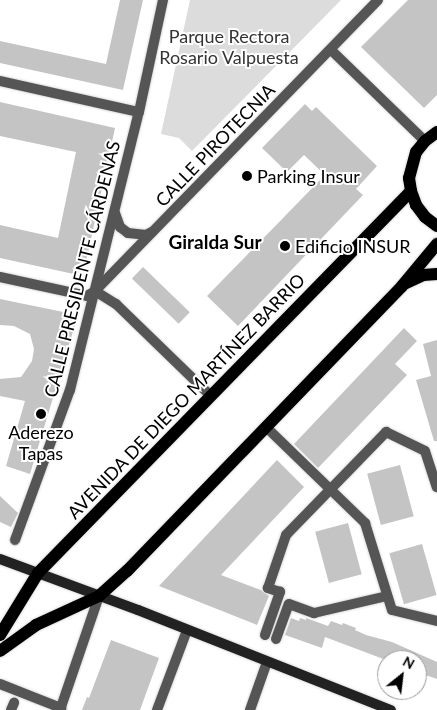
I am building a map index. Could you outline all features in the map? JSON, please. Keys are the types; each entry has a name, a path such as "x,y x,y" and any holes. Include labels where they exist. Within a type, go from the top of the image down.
{"main road":[{"path":"437,132 425,141 411,164 409,178 416,205 425,217 437,226"},
{"name":"AVENIDA DE DIEGO MARTÍNEZ BARRIO","path":"0,635 38,573 411,191"},
{"path":"0,651 36,625 99,596 127,571 404,284 437,244"},
{"path":"404,284 424,275 437,274"}],"street":[{"name":"CALLE PRESIDENTE CÁRDENAS","path":"15,540 70,390 139,112 163,0"},
{"name":"CALLE PIROTECNIA","path":"96,291 378,0"},
{"path":"331,50 425,141"},
{"path":"0,81 139,112"},
{"path":"115,212 120,227 128,233 146,235 155,230"},
{"path":"0,277 87,296 96,291 116,304 211,396"},
{"path":"266,427 364,523 392,610 437,621"},
{"path":"265,635 280,592 268,588 286,535 386,432 425,451 437,487"},
{"path":"0,559 391,710"},
{"path":"0,684 61,709 99,596"},
{"path":"276,639 289,604 314,613 387,596"},
{"path":"158,710 187,630"},
{"path":"250,710 267,662"}],"green space":[{"name":"Parque Rectora Rosario Valpuesta","path":"190,0 341,0 192,151 179,138 161,134"}],"building":[{"path":"120,0 143,0 123,90 0,63 0,41 106,64"},
{"path":"408,0 437,0 437,95 424,108 361,47"},
{"path":"0,102 115,128 83,276 0,258 0,225 58,238 76,152 0,136"},
{"name":"Edificio INSUR","path":"305,104 312,111 316,107 377,166 356,189 363,195 238,326 207,296 325,175 304,155 287,172 262,148"},
{"path":"143,267 190,312 179,324 132,279"},
{"path":"0,299 78,315 30,474 6,466 25,401 0,396 0,379 21,377 32,361 34,349 30,334 14,326 0,325"},
{"path":"404,328 417,341 395,364 407,375 318,468 294,444"},
{"path":"437,340 437,441 434,441 416,380 431,376 423,344"},
{"path":"277,460 304,487 221,575 261,590 269,596 257,625 159,586"},
{"path":"400,465 414,516 381,525 367,474"},
{"path":"0,496 18,513 11,527 0,522"},
{"path":"348,523 362,574 329,583 315,532"},
{"path":"422,544 437,595 404,604 389,553"},
{"path":"291,618 299,621 300,618 306,620 306,618 328,626 331,621 342,625 343,623 356,628 355,630 366,635 392,642 410,650 377,650 377,657 325,637 322,648 285,635"},
{"path":"111,640 159,658 140,710 82,710 87,697 89,698"},
{"path":"427,658 437,662 437,679 427,676"}],"place":[{"name":"Parking Insur","path":"247,176"},
{"name":"Edificio INSUR","path":"285,246"},
{"name":"Aderezo Tapas","path":"41,414"}],"district":[{"name":"Giralda Sur","path":"215,242"}]}
